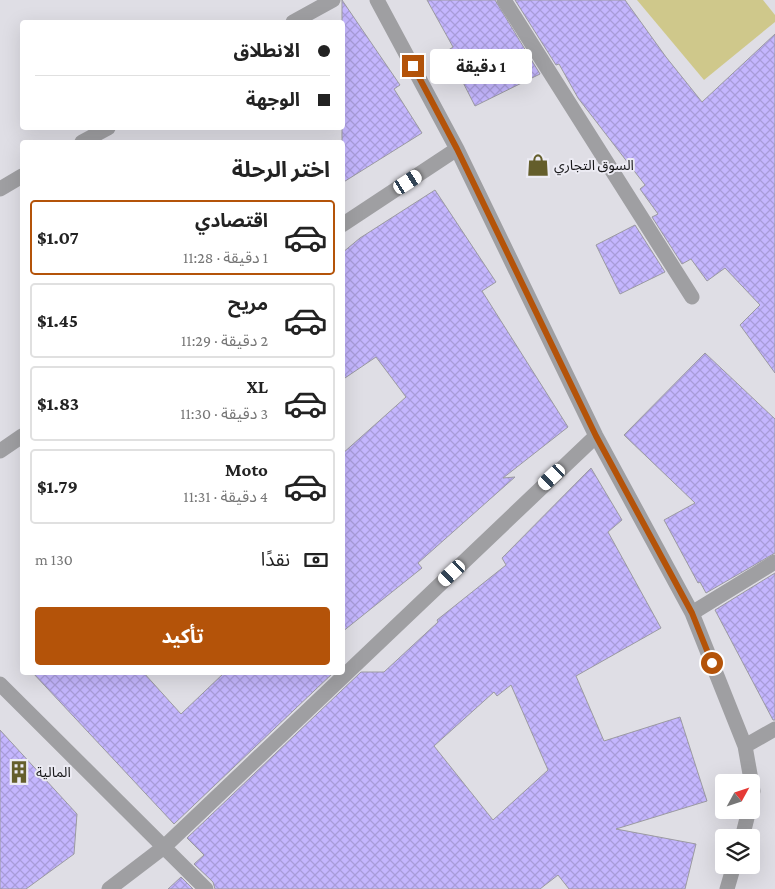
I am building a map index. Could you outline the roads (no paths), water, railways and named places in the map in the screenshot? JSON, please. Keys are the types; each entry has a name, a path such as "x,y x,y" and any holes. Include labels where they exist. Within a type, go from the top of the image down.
{"street":[{"path":"297,20 333,0"},
{"path":"377,0 457,149 596,436 692,613 745,746 750,774"},
{"path":"504,0 692,297"},
{"path":"86,140 104,130"},
{"path":"345,223 457,149"},
{"path":"0,189 20,177"},
{"path":"345,675 596,436"},
{"path":"0,451 20,437"},
{"path":"692,613 775,562"},
{"path":"109,889 164,847 345,675"},
{"path":"0,684 206,889"},
{"path":"745,746 775,729"},
{"path":"727,889 731,874"}],"place":[{"name":"السوق التجاري","path":"538,165"},
{"name":"المالية","path":"19,772"}]}
